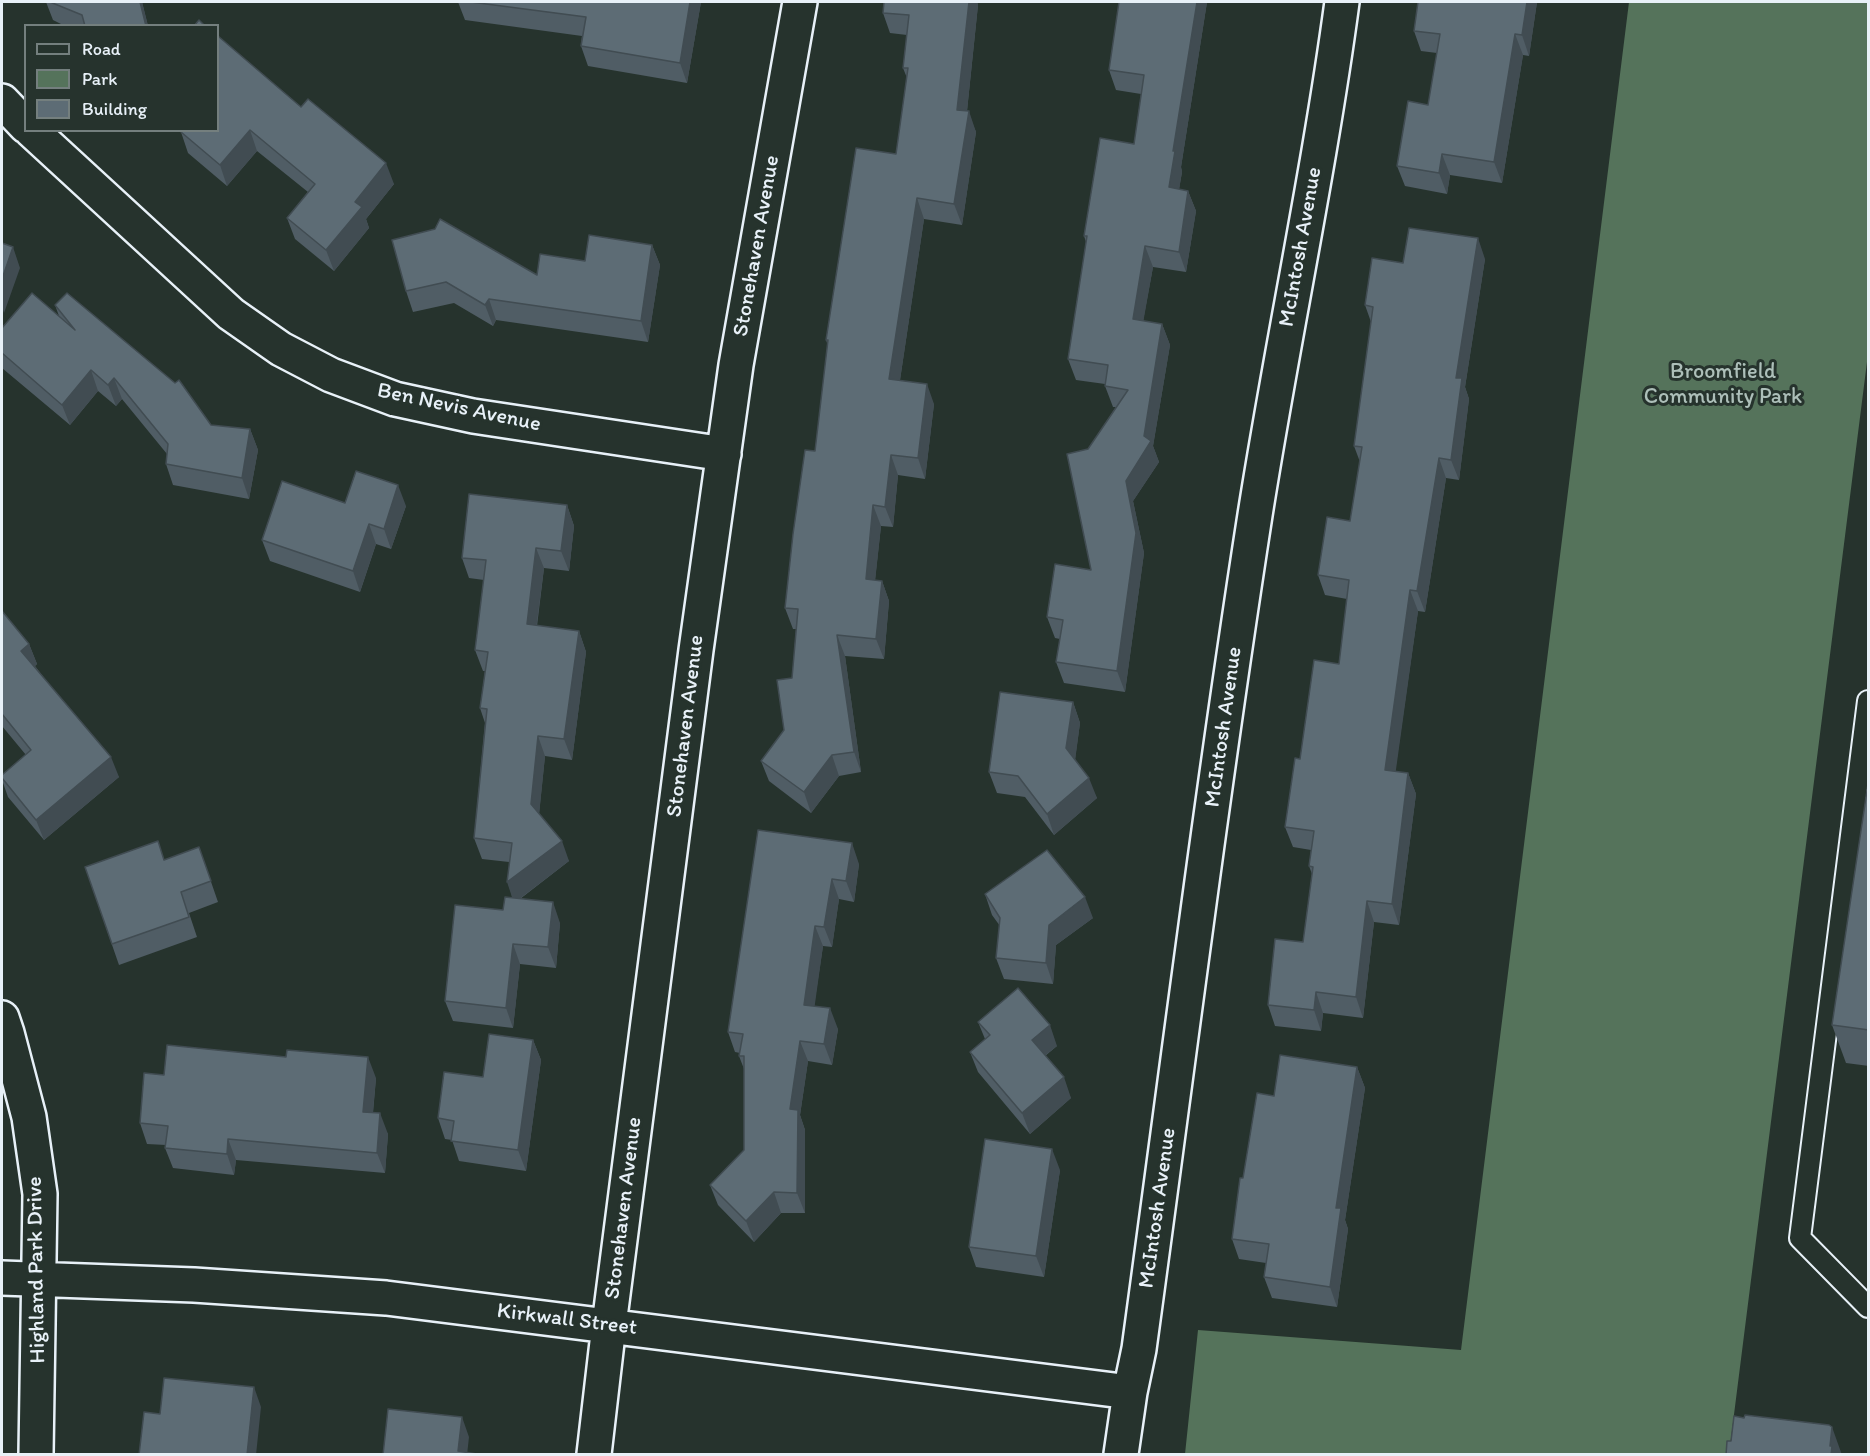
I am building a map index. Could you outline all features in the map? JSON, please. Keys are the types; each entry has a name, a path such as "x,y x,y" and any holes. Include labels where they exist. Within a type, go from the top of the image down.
{"street":[{"name":"Stonehaven Avenue","path":"594,1455 696,650 736,365 800,2"},
{"name":"McIntosh Avenue","path":"1121,1455 1142,1326 1235,644 1275,392 1331,80 1342,2"},
{"path":"2,101 24,124"},
{"name":"Ben Nevis Avenue","path":"33,132 231,314 281,349 331,375 394,399 473,416 724,454"},
{"name":"Highland Park Drive","path":"2,1018 29,1117 40,1194 36,1455"},
{"name":"Kirkwall Street","path":"2,1278 194,1285 386,1298 1130,1392"}],"lane":[{"path":"1869,701 1800,1238 1869,1307"}],"green space":[{"name":"Broomfield Community Park","path":"1629,2 1868,2 1868,354 1729,1454 1185,1454 1198,1330 1461,1350"}],"building":[{"path":"50,2 140,2 146,24 84,24 82,15"},
{"path":"471,2 690,2 680,63 581,46 586,17"},
{"path":"884,2 969,2 957,110 969,111 954,204 917,198 889,379 927,384 918,458 891,455 885,507 873,505 866,579 882,581 876,639 837,635 854,752 832,755 804,792 761,761 784,730 777,680 792,678 798,609 785,608 793,534 805,450 815,451 828,340 826,340 856,148 896,154 908,68 903,68 909,15 883,13"},
{"path":"1119,2 1197,2 1169,187 1188,191 1179,252 1145,246 1133,319 1162,324 1144,436 1151,441 1126,481 1136,533 1117,671 1056,662 1063,620 1047,617 1055,564 1091,570 1067,454 1088,449 1128,390 1105,386 1108,365 1068,359 1100,138 1134,144 1144,75 1109,70"},
{"path":"1418,2 1527,2 1522,35 1515,34 1494,162 1442,154 1439,173 1397,166 1408,101 1428,105 1440,34 1414,31"},
{"path":"219,37 301,107 308,99 386,163 355,202 362,207 326,250 287,218 315,184 250,130 220,165 181,132 219,132"},
{"path":"440,219 537,275 540,254 585,261 589,235 652,245 641,321 489,299 485,305 446,282 406,291 392,240 435,229"},
{"path":"1409,228 1478,238 1456,378 1462,378 1451,460 1439,458 1417,591 1410,590 1385,770 1408,773 1392,904 1367,901 1356,997 1316,992 1314,1010 1268,1005 1275,939 1303,942 1313,867 1309,866 1314,831 1285,827 1295,758 1300,759 1314,660 1339,664 1349,580 1318,575 1327,517 1350,521 1362,447 1354,446 1373,307 1365,305 1372,258 1403,263"},
{"path":"2,243 13,247 2,279"},
{"path":"32,293 75,330 55,305 67,293 175,383 179,380 211,425 250,429 242,478 166,464 168,444 114,378 108,385 91,370 62,405 2,353 2,328"},
{"path":"356,471 398,485 384,529 369,524 353,571 262,540 282,481 345,503"},
{"path":"469,494 567,505 561,551 536,548 527,624 579,631 564,739 538,736 531,804 562,841 507,882 512,843 474,838 487,709 480,708 488,652 475,650 486,560 462,558"},
{"path":"2,611 29,644 21,651 111,757 36,820 2,778 2,775 31,750 2,714"},
{"path":"1000,692 1073,702 1066,748 1089,778 1047,814 1018,776 989,772"},
{"path":"1869,777 1869,1030 1832,1025"},
{"path":"758,830 852,843 846,881 832,879 824,927 815,926 804,1005 830,1008 824,1044 800,1041 790,1109 798,1110 797,1193 774,1192 746,1221 710,1185 744,1150 744,1056 739,1056 743,1034 728,1032"},
{"path":"158,841 164,860 199,847 211,881 181,892 189,917 112,944 85,867"},
{"path":"1047,850 1085,897 1049,925 1046,963 996,958 1000,918 985,894"},
{"path":"505,897 553,902 548,947 513,944 506,1008 445,1001 455,905 503,910"},
{"path":"1018,988 1050,1025 1032,1040 1064,1077 1022,1113 970,1052 990,1035 978,1022"},
{"path":"489,1034 533,1040 518,1150 451,1141 454,1121 438,1118 444,1072 483,1077"},
{"path":"167,1045 286,1057 287,1050 368,1057 363,1112 380,1113 377,1153 228,1139 227,1154 165,1148 168,1126 140,1123 144,1073 164,1075"},
{"path":"1280,1055 1357,1067 1336,1208 1341,1208 1330,1287 1264,1277 1269,1244 1232,1239 1240,1178 1243,1178 1257,1093 1274,1096"},
{"path":"985,1139 1052,1149 1036,1256 969,1247"},
{"path":"164,1378 254,1387 247,1455 139,1455 144,1412 160,1414"},
{"path":"388,1409 462,1417 458,1451 483,1455 383,1455"},
{"path":"1745,1415 1829,1425 1832,1427 1831,1455 1726,1455 1727,1441 1731,1441 1734,1416 1744,1418"}]}
